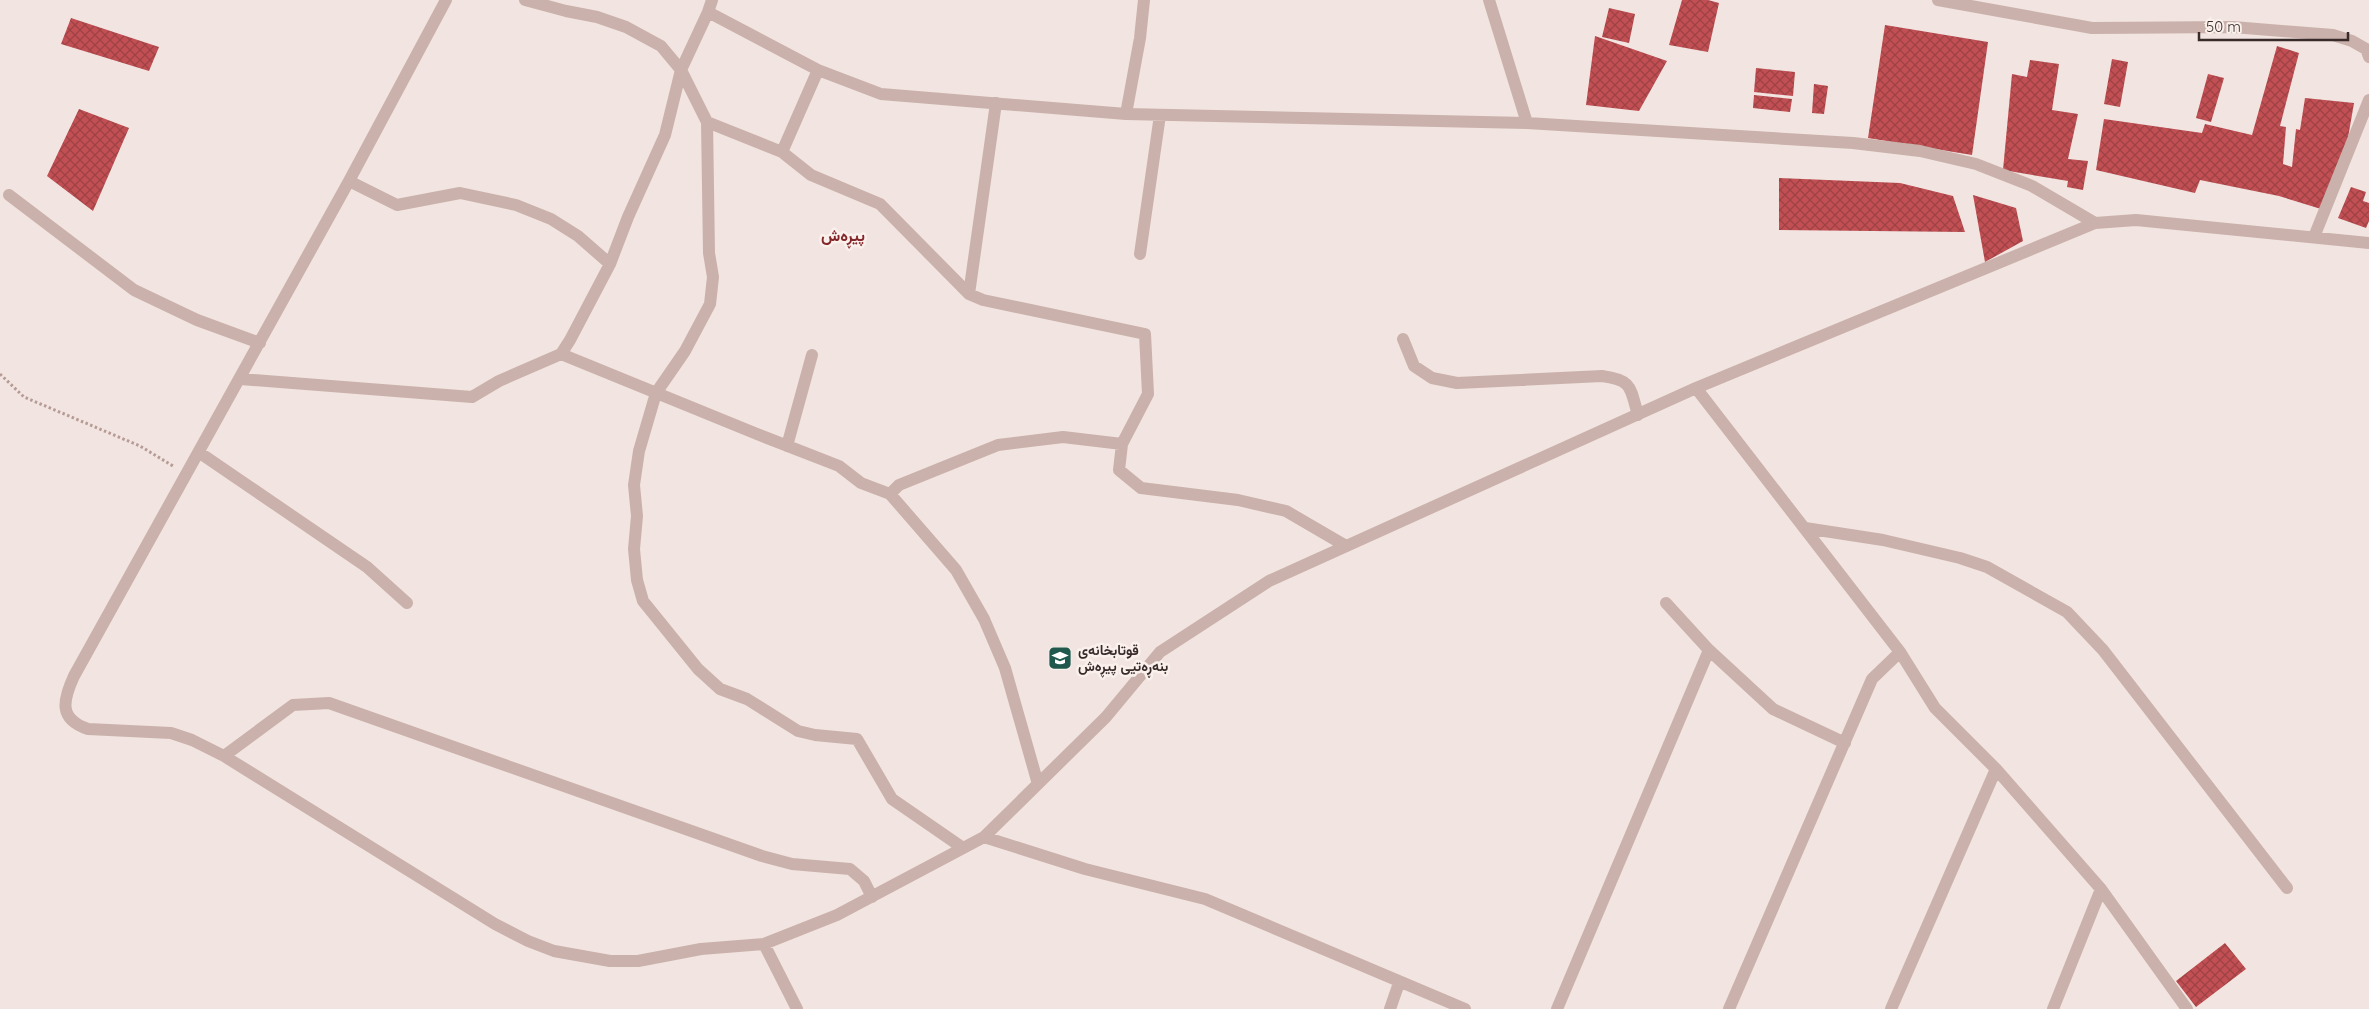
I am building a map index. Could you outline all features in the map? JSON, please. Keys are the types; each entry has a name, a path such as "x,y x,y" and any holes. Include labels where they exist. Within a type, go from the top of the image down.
{"street":[{"path":"446,0 350,181 74,676 64,703 67,715 71,720 76,725 88,729 171,734 192,740 224,756 463,905 528,941 554,951 610,961 638,961 701,949 764,944 837,915 984,837 1106,717 1160,652 1269,581 1506,472 1638,416 1696,388 2094,223 2136,220 2369,243"},
{"path":"525,0 597,17 626,27 661,46 681,70 707,122 709,253 712,277 710,304 685,351 656,393 639,451 634,484 636,516 634,549 643,601 698,669 720,689 747,699 798,731 815,735 857,739 892,799 963,848"},
{"path":"1126,114 1140,38 1144,0"},
{"path":"1489,0 1527,123"},
{"path":"1938,0 2092,28 2233,27 2334,36 2352,41 2366,49 2369,57"},
{"path":"240,379 472,397 499,380 561,354 610,264 628,217 665,135 681,70 710,6 818,70 881,94 1126,114 1527,123 1854,143 1920,150 1976,164 2032,186 2094,223"},
{"path":"782,152 818,70"},
{"path":"2314,237 2369,100"},
{"path":"969,294 996,102"},
{"path":"1140,254 1160,115"},
{"path":"707,122 782,152 811,175 880,204 969,294 983,300 1146,334 1148,394 1122,444 1118,470 1141,488 1238,500 1286,511 1346,546"},
{"path":"350,181 397,205 460,193 516,204 550,219 578,236 610,264"},
{"path":"9,195 134,290 197,320 260,343"},
{"path":"1403,339 1414,366 1432,378 1457,383 1602,376 1620,379 1629,387 1638,416"},
{"path":"561,354 839,466 861,483 890,494 956,570 984,619 1005,668 1038,784"},
{"path":"787,446 812,355"},
{"path":"1696,388 1900,652 1935,708 1996,769 2101,890 2187,1009"},
{"path":"890,494 899,485 998,445 1063,437 1122,444"},
{"path":"200,453 367,567 407,604"},
{"path":"1805,528 1883,540 1960,558 1987,567 2067,612 2103,650 2287,888"},
{"path":"1666,602 1710,650 1773,709 1845,743"},
{"path":"1557,1009 1710,650"},
{"path":"1729,1009 1872,679 1900,652"},
{"path":"224,756 292,704 328,703 762,856 792,864 850,869 864,881 872,897"},
{"path":"1891,1009 1996,769"},
{"path":"984,837 1085,869 1205,899 1465,1009"},
{"path":"2053,1009 2101,890"},
{"path":"764,944 797,1009"},
{"path":"1390,1009 1400,983"}],"path":[{"path":"0,374 24,397 140,446 187,475"}],"building":[{"path":"1682,0 1708,0 1719,3 1708,52 1669,45"},
{"path":"1609,8 1635,14 1629,43 1602,37"},
{"path":"71,18 159,47 149,71 61,44"},
{"path":"1885,25 1988,42 1972,155 1868,138"},
{"path":"1595,36 1667,61 1639,111 1586,105"},
{"path":"2277,46 2299,53 2280,126 2286,127 2283,164 2292,167 2296,129 2300,130 2305,98 2354,103 2348,138 2321,209 2279,196 2200,180 2195,193 2096,170 2104,119 2202,133 2205,124 2252,135"},
{"path":"2112,59 2128,62 2120,107 2104,104"},
{"path":"2030,60 2059,64 2052,110 2078,114 2068,159 2088,161 2083,190 2067,187 2068,181 2003,170 2012,74 2027,77"},
{"path":"1756,68 1795,72 1793,96 1754,92"},
{"path":"2208,74 2224,78 2211,122 2196,118"},
{"path":"1814,84 1828,86 1824,114 1812,113"},
{"path":"1754,95 1792,99 1790,112 1753,108"},
{"path":"79,109 129,128 93,211 47,176"},
{"path":"1779,178 1900,183 1953,196 1965,232 1779,230"},
{"path":"2351,187 2366,192 2363,201 2369,203 2369,221 2366,228 2338,218"},
{"path":"1973,195 2016,208 2023,241 1985,262"},
{"path":"2225,943 2246,969 2196,1007 2176,981"}],"place":[{"name":"قوتابخانەی بنەڕەتیی پیڕەش","path":"1060,658"}],"district":[{"name":"پیڕەش","path":"843,235"}]}
